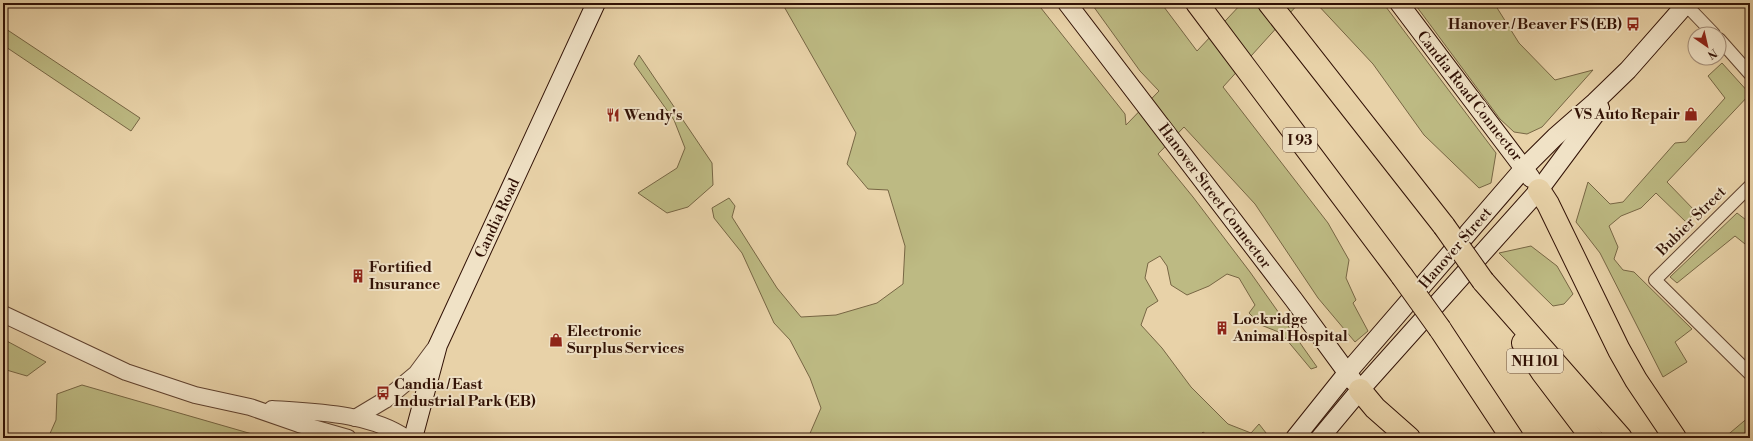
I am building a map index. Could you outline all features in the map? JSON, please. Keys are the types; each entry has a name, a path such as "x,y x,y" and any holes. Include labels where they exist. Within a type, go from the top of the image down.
{"highway":[{"name":"I 93","path":"1197,3 1402,276 1440,329 1512,438"},
{"path":"1269,3 1444,226 1483,281 1621,438"},
{"path":"1539,190 1548,204 1619,350 1636,380 1675,438"},
{"name":"NH 101","path":"1483,281 1542,372 1592,438"},
{"path":"1354,382 1376,408 1409,438"}],"main road":[{"name":"Candia Road","path":"413,438 438,344 596,3"},
{"name":"Hanover Street Connector","path":"1067,3 1302,311 1354,382"},
{"name":"Candia Road Connector","path":"1399,3 1525,168 1539,190"},
{"name":"Hanover Street","path":"1320,438 1354,382 1525,168 1555,137 1595,102 1628,70 1686,4"},
{"name":"Hanover Street","path":"1295,438 1354,382 1539,190 1628,70"}],"street":[{"path":"1686,4 1707,26"},
{"path":"1727,48 1750,74"},
{"name":"Bubier Street","path":"1750,186 1655,280 1750,374"},
{"path":"3,314 126,372 194,395 250,407 299,424 348,438"},
{"path":"355,418 385,400 416,374 438,344"},
{"path":"250,407 301,411 355,418 394,430 406,438"}],"shaded area":[{"path":"782,3 1037,3 1125,114 1126,125 1159,91 1140,71 1091,3 1161,3 1197,51 1242,3 1299,3 1223,87 1328,223 1349,260 1346,278 1356,300 1353,303 1368,331 1355,342 1318,298 1255,204 1184,127 1158,154 1250,272 1317,367 1311,369 1281,333 1261,325 1249,313 1255,305 1239,278 1227,274 1209,286 1187,295 1171,285 1167,266 1160,256 1148,263 1145,278 1158,301 1147,308 1141,325 1162,348 1191,387 1228,424 1251,433 1259,424 1270,438 1211,438 1203,432 1197,438 808,438 821,408 810,378 790,340 774,323 742,253 714,218 712,208 729,198 735,206 732,217 777,288 801,317 836,315 877,303 903,284 905,246 888,190 868,189 847,164 856,133"},
{"path":"1316,3 1383,3 1496,153 1491,183 1479,188 1424,135 1373,64"},
{"path":"1414,3 1494,3 1519,43 1555,80 1593,70 1542,127 1527,134 1514,132 1500,119"},
{"path":"3,27 140,118 131,131 3,45"},
{"path":"639,55 712,163 713,185 688,207 667,213 638,193 677,168 685,148 674,120 634,64"},
{"path":"1719,66 1725,66 1750,94 1667,182 1696,212 1686,222 1656,193 1641,208 1621,216 1609,226 1618,247 1614,259 1623,270 1634,272 1692,329 1675,342 1687,362 1663,377 1600,253 1576,222 1588,182 1610,204 1623,202 1675,143 1686,142 1725,98 1708,76"},
{"path":"1737,213 1750,223 1750,248 1735,236 1677,283 1670,277"},
{"path":"1531,246 1557,266 1573,294 1564,304 1553,306 1499,253"},
{"path":"3,339 46,362 27,376 3,369"},
{"path":"82,385 266,438 48,438 56,420 57,394"},
{"path":"1750,416 1750,438 1724,438"}],"place":[{"name":"Hanover / Beaver FS (EB)","path":"1633,24"},
{"name":"VS Auto Repair","path":"1691,114"},
{"name":"Wendy's","path":"613,115"},
{"name":"Fortified Insurance","path":"358,276"},
{"name":"Lockridge Animal Hospital","path":"1222,328"},
{"name":"Electronic Surplus Services","path":"556,340"},
{"name":"Candia / East Industrial Park (EB)","path":"383,393"}]}
